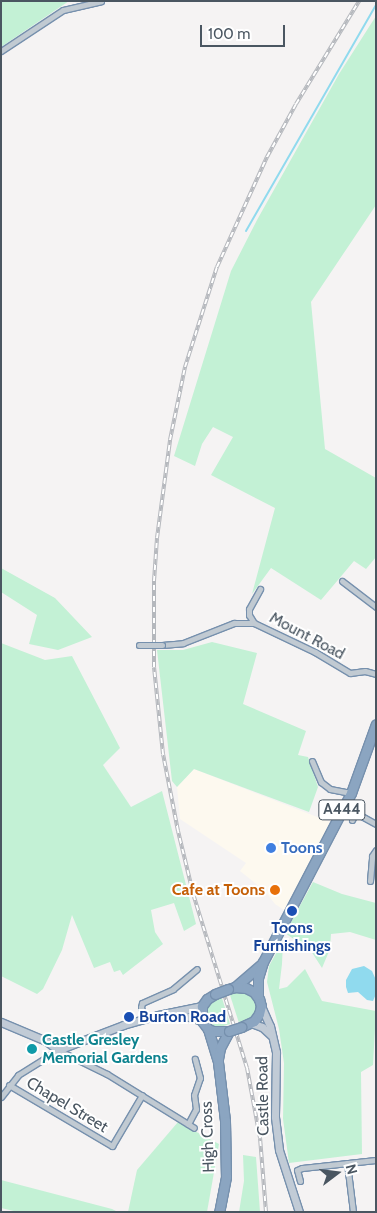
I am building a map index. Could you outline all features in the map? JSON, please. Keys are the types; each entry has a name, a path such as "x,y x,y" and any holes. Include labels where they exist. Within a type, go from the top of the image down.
{"highway":[{"name":"A444","path":"261,1006 258,995 258,978 263,962 351,793 376,724"},
{"name":"A444","path":"202,1006 207,999 215,994 232,988 263,962"},
{"path":"232,988 251,990 258,995"},
{"path":"202,1006 202,1021 208,1029 218,1033 250,1023 257,1018 261,1006"},
{"name":"High Cross","path":"208,1029 218,1062 226,1141 226,1177 219,1212"},
{"name":"High Cross","path":"218,1062 220,1048 229,1031"}],"street":[{"path":"1,51 63,10 101,1"},
{"path":"342,581 376,607"},
{"path":"254,623 249,615 250,609 260,589"},
{"name":"Mount Road","path":"139,645 183,643 234,624 254,623 315,652 350,673 365,671 376,674"},
{"path":"312,761 322,782 330,789 351,793"},
{"path":"352,820 359,805"},
{"path":"356,813 376,824"},
{"path":"370,881 372,856 376,850"},
{"path":"144,1019 140,1007 142,1003 174,989 197,970"},
{"path":"1,1097 9,1085 25,1070 58,1050 89,1036 144,1019 202,1006"},
{"name":"Castle Road","path":"261,1006 273,1037 277,1062 276,1135 282,1165 299,1212"},
{"path":"175,1013 202,1021"},
{"path":"1,1022 46,1042 58,1050 107,1074 194,1128"},
{"name":"Castle Road","path":"250,1023 262,1027 273,1037"},
{"path":"188,1124 196,1109 194,1095 200,1078 195,1059"},
{"name":"Chapel Street","path":"9,1085 112,1146 142,1095"},
{"path":"300,1181 297,1170 376,1160"},
{"path":"347,1163 353,1212"}],"shaded area":[{"path":"194,769 330,822 284,910 275,904 265,891 240,871 246,863 180,819 177,787"}],"green space":[{"path":"1,1 69,1 1,47"},
{"path":"376,16 376,205 311,302 325,449 376,478 376,557 366,569 354,561 321,600 271,568 252,594 275,508 211,475 233,437 213,427 202,444 195,466 174,456 231,271 257,220 339,74"},
{"path":"1,568 55,598 92,637 58,650 29,644 37,615 1,592"},
{"path":"212,642 257,653 243,704 306,731 298,755 308,757 318,787 309,812 194,769 177,787 172,781 157,650 183,650"},
{"path":"1,643 45,660 72,656 120,748 103,765 131,807 162,791 196,924 184,931 174,903 151,910 155,932 163,944 123,975 120,970 114,972 110,962 94,968 72,915 62,950 43,989 37,994 1,976"},
{"path":"313,882 342,894 376,903 376,940 350,932 331,934 330,949 322,968 311,951 285,933"},
{"path":"283,941 279,989 287,987 305,969 322,1001 376,1011 373,1065 361,1072 362,1154 289,1163 283,1119 284,1063 279,1029 267,982 269,966"},
{"path":"235,990 252,994 258,1005 254,1017 239,1023 229,992"},
{"path":"216,997 217,1000 222,998 230,1024 217,1028 209,1022 206,1010 210,1001"},
{"path":"178,1122 219,1144 207,1212 128,1212 137,1170"},
{"path":"243,1155 256,1157 260,1212 239,1212 244,1181"},
{"path":"1,1180 118,1212 18,1212 1,1208"}],"water":[{"path":"364,966 372,971 376,980 376,994 373,1001 367,1000 358,992 348,993 346,987 346,980 352,969"}],"waterway":[{"path":"246,231 376,5"}],"railway":[{"path":"266,1212 260,1138 247,1068 194,897 178,831 163,754 154,667 154,581 157,538 170,440 185,367 217,267 267,157 296,104 359,1"}],"place":[{"name":"Toons","path":"271,848"},
{"name":"Cafe at Toons","path":"275,890"},
{"name":"Toons Furnishings","path":"292,911"},
{"name":"Burton Road","path":"129,1017"},
{"name":"Castle Gresley Memorial Gardens","path":"32,1049"}]}
